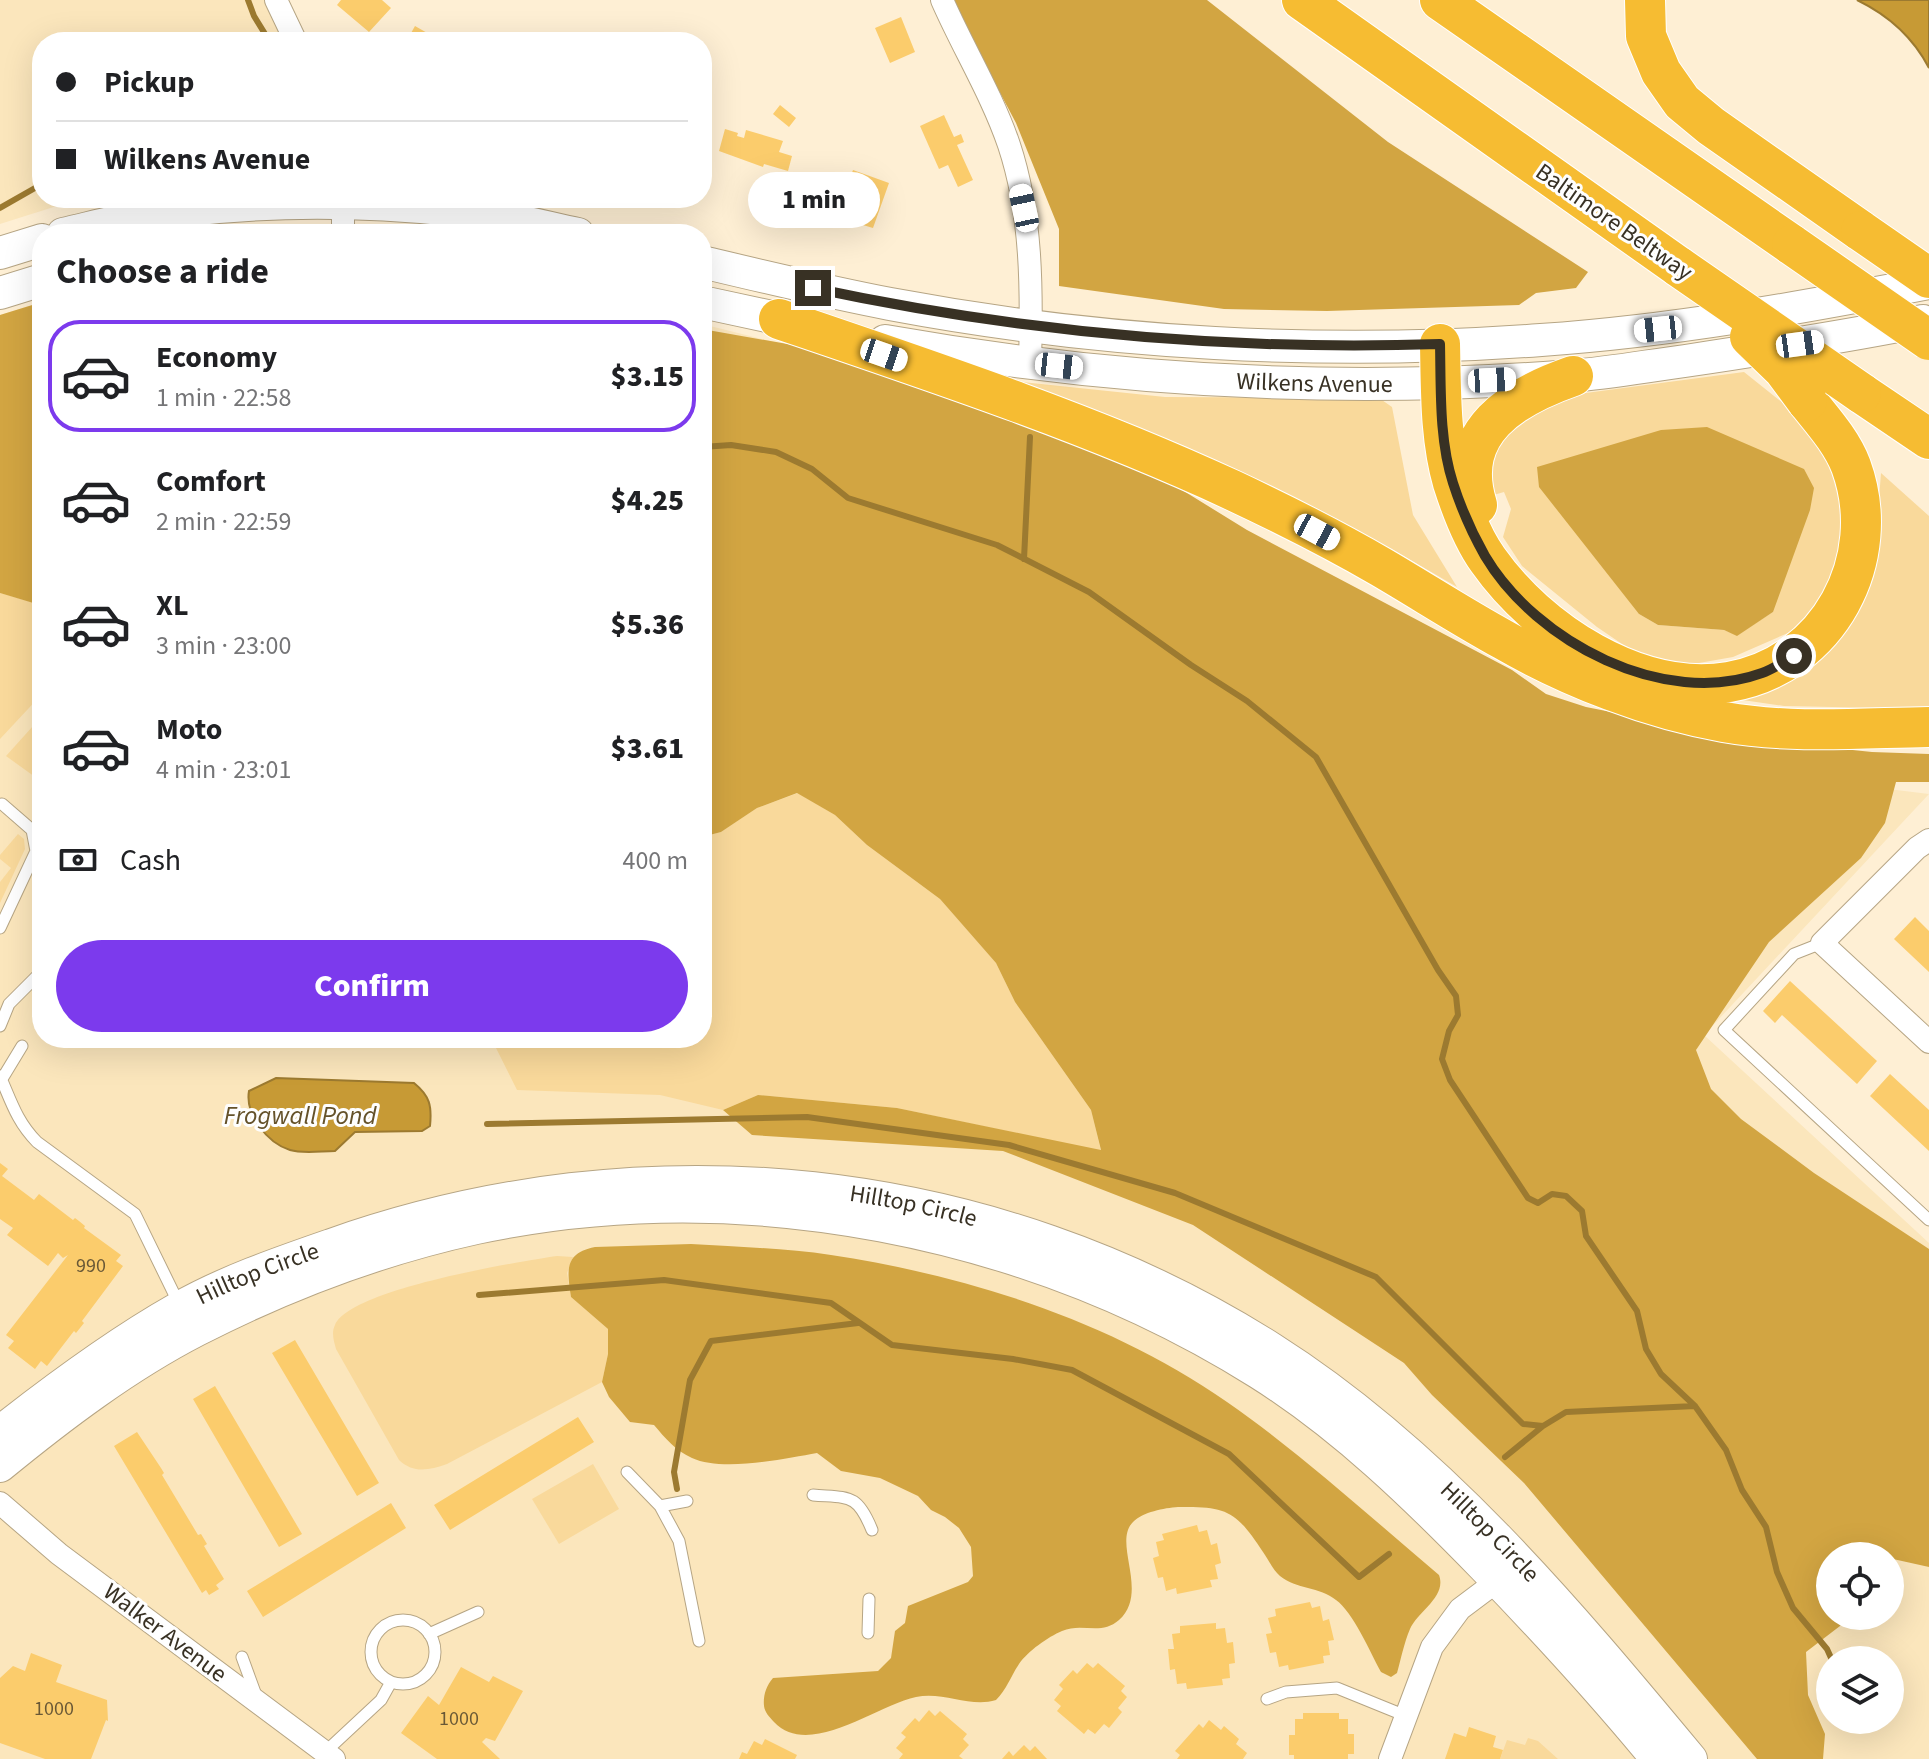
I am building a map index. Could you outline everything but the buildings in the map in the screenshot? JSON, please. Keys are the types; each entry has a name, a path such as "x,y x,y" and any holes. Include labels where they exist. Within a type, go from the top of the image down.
{"highway":[{"name":"Baltimore Beltway","path":"1302,0 1679,267 1929,439"},
{"path":"1440,0 1929,340"},
{"path":"1645,0 1646,36 1661,72 1682,102 1711,126 1929,280"},
{"path":"779,319 987,389 1172,463 1379,565 1507,642 1601,672 1702,684 1730,682 1764,673 1794,656 1816,637 1838,610 1853,580 1860,550 1862,518 1859,491 1850,463 1836,438 1784,370 1679,267"},
{"path":"1427,364 1419,443 1428,489 1444,532 1466,570 1490,604 1524,636 1601,672 1666,708 1726,722 1815,728 1929,727"},
{"path":"1573,376 1539,388 1498,415 1479,443 1473,459 1472,476 1480,514 1498,546 1519,576 1601,672"}],"main road":[{"path":"107,224 217,208"},
{"path":"310,208 343,212 454,210 526,224"},
{"path":"0,253 32,243"},
{"name":"Wilkens Avenue","path":"712,264 892,304 1031,325 1145,337 1248,343 1427,364 1573,376 1829,340 1929,320"},
{"path":"1808,306 1929,269"},
{"name":"Wilkens Avenue","path":"712,304 886,342 1030,363 1246,382 1427,364 1540,340 1687,326 1808,306 1929,280"},
{"path":"0,293 32,283"},
{"name":"Hilltop Circle","path":"0,1432 108,1353 187,1319 396,1249 478,1228 556,1216 638,1209 717,1207 809,1214 902,1229 990,1251 1090,1285 1166,1320 1261,1374 1338,1429 1416,1498 1583,1632 1691,1759"},
{"name":"Hilltop Circle","path":"0,1466 121,1376 187,1319"},
{"name":"Hilltop Circle","path":"1509,1573 1561,1648 1657,1759"}],"street":[{"path":"276,0 291,32"},
{"path":"942,0 1008,142 1017,173 1024,208 1031,325 1030,363"},
{"path":"1925,849 1822,943 1929,1042"},
{"name":"Walker Avenue","path":"0,1503 59,1554 259,1703 326,1757"},
{"path":"1390,1759 1432,1647 1460,1609 1509,1573"}],"lane":[{"path":"2,804 32,830"},
{"path":"0,928 32,860"},
{"path":"1822,943 1794,954 1724,1030 1929,1220"},
{"path":"0,1026 9,1004 32,981"},
{"path":"22,1046 1,1077 17,1118 37,1142 135,1214 187,1319"},
{"path":"627,1472 660,1506 679,1541 699,1641"},
{"path":"813,1495 851,1498 864,1510 872,1530"},
{"path":"660,1506 687,1501"},
{"path":"868,1633 869,1599"},
{"path":"429,1634 478,1612"},
{"path":"397,1621 415,1623 429,1634 434,1645 431,1668 424,1677 413,1682 391,1682 372,1663 375,1636 397,1621"},
{"path":"242,1657 259,1703"},
{"path":"326,1757 381,1700 391,1682"},
{"path":"1267,1699 1286,1692 1337,1688 1406,1716"}],"shaded area":[{"path":"0,0 264,0 280,32 32,32 32,208 51,208 0,224"},
{"path":"951,0 1207,0 1388,142 1588,272 1576,288 1536,293 1519,305 1327,311 1224,309 1059,286 1059,229 1016,123"},
{"path":"32,305 32,1048 712,1048 712,327 845,360 828,408 1718,768 1929,794 1704,1035 1929,1243 1929,1759 0,1759 0,315"},
{"path":"32,305 32,603 0,593 0,315"},
{"path":"712,331 816,349 1093,450 1174,485 1247,530 1512,670 1546,694 1586,707 1747,739 1872,752 1929,754 1929,782 1896,782 1885,823 1861,858 1769,942 1696,1050 1711,1089 1741,1119 1814,1173 1929,1249 1929,1567 1904,1561 1904,1542 1816,1542 1816,1630 1835,1630 1806,1652 1808,1695 1816,1713 1816,1734 1825,1734 1823,1759 1757,1759 1524,1483 1432,1395 1404,1363 1193,1225 1003,1151 752,1135 723,1110 758,1095 897,1108 1101,1150 1091,1110 1015,1002 996,963 940,899 867,845 835,815 797,793 757,808 721,832 712,834"},
{"path":"1744,372 1818,431 1848,502 1846,550 1817,610 1788,633 1733,657 1682,666 1647,661 1597,627 1522,566 1503,537 1511,509 1504,492 1483,498 1484,455 1548,398","holes":["1773,612 1737,635 1724,630 1658,625 1639,614"]},
{"path":"1022,382 1165,397 1379,398 1392,407 1413,515 1457,587 1395,551 1187,447"},
{"path":"1707,427 1804,469 1814,488 1810,510 1773,612 1737,636 1724,630 1658,625 1639,614 1539,487 1537,467 1661,430"},
{"path":"1881,473 1929,516 1929,709 1784,706 1654,687 1796,675 1878,512"},
{"path":"0,593 32,602 32,705 0,739"},
{"path":"32,727 32,775 6,756"},
{"path":"798,793 835,815 867,845 940,899 996,963 1015,1002 1091,1110 1101,1151 897,1108 758,1095 723,1110 660,1095 517,1090 496,1048 712,1048 712,834 721,832 757,808"},
{"path":"18,834 24,839 25,849 0,903 0,882 11,868 0,859 0,855"},
{"path":"691,1244 814,1253 935,1275 986,1289 1087,1325 1182,1373 1282,1443 1439,1575 1439,1590 1410,1629 1397,1673 1391,1677 1381,1672 1355,1623 1336,1600 1280,1576 1237,1519 1208,1508 1172,1508 1142,1516 1133,1522 1128,1531 1126,1542 1131,1596 1128,1609 1119,1620 1105,1627 1069,1629 1045,1641 1023,1659 996,1700 976,1702 936,1696 916,1697 824,1733 805,1735 788,1732 774,1722 765,1708 766,1691 773,1678 878,1671 891,1658 895,1631 905,1623 908,1606 968,1582 973,1576 971,1547 959,1528 931,1510 918,1496 880,1478 841,1471 817,1453 753,1463 705,1462 681,1452 654,1425 630,1422 609,1397 602,1382 608,1354 608,1329 571,1297 570,1264 578,1254 595,1247"},
{"path":"557,1256 573,1257 567,1273 571,1297 608,1329 608,1354 602,1382 447,1464 422,1470 399,1460 336,1349 335,1325 347,1312 401,1289 473,1271"},
{"path":"593,1464 619,1509 559,1544 532,1499"},
{"path":"1528,1738 1538,1741 1558,1759 1500,1759 1507,1740 1525,1745"}],"water":[{"path":"1857,0 1929,0 1929,68 1899,28"},
{"name":"Frogwall Pond","path":"276,1078 414,1083 429,1102 430,1126 422,1131 355,1132 335,1151 290,1150 266,1134 250,1109 249,1091"}],"waterway":[{"path":"248,0 264,32"},
{"path":"0,208 32,190"},
{"path":"1024,559 1030,437"},
{"path":"712,446 731,445 776,452 812,469 848,498 997,545 1089,592 1247,701 1316,757 1456,996 1458,1015 1449,1031 1442,1059 1450,1080 1528,1198 1538,1203 1552,1194 1566,1196 1582,1211 1586,1236 1637,1311 1646,1349 1661,1374 1695,1406 1726,1450 1742,1490 1766,1527 1777,1572 1793,1608 1825,1646"},
{"path":"487,1124 807,1117 1009,1145 1175,1193 1376,1277 1523,1424 1543,1426 1566,1412 1695,1406"},
{"path":"479,1295 664,1280 831,1303 892,1345 1013,1359 1072,1370 1229,1454 1359,1577 1389,1554"},
{"path":"677,1489 674,1472 690,1380 711,1341 858,1323"},
{"path":"1505,1457 1543,1426"}],"route":[{"path":"813,288 1010,322 1145,337 1349,346 1440,344 1445,441 1452,481 1486,557 1511,590 1540,619 1605,660 1669,680 1702,684 1730,682 1764,673 1794,656"}]}
